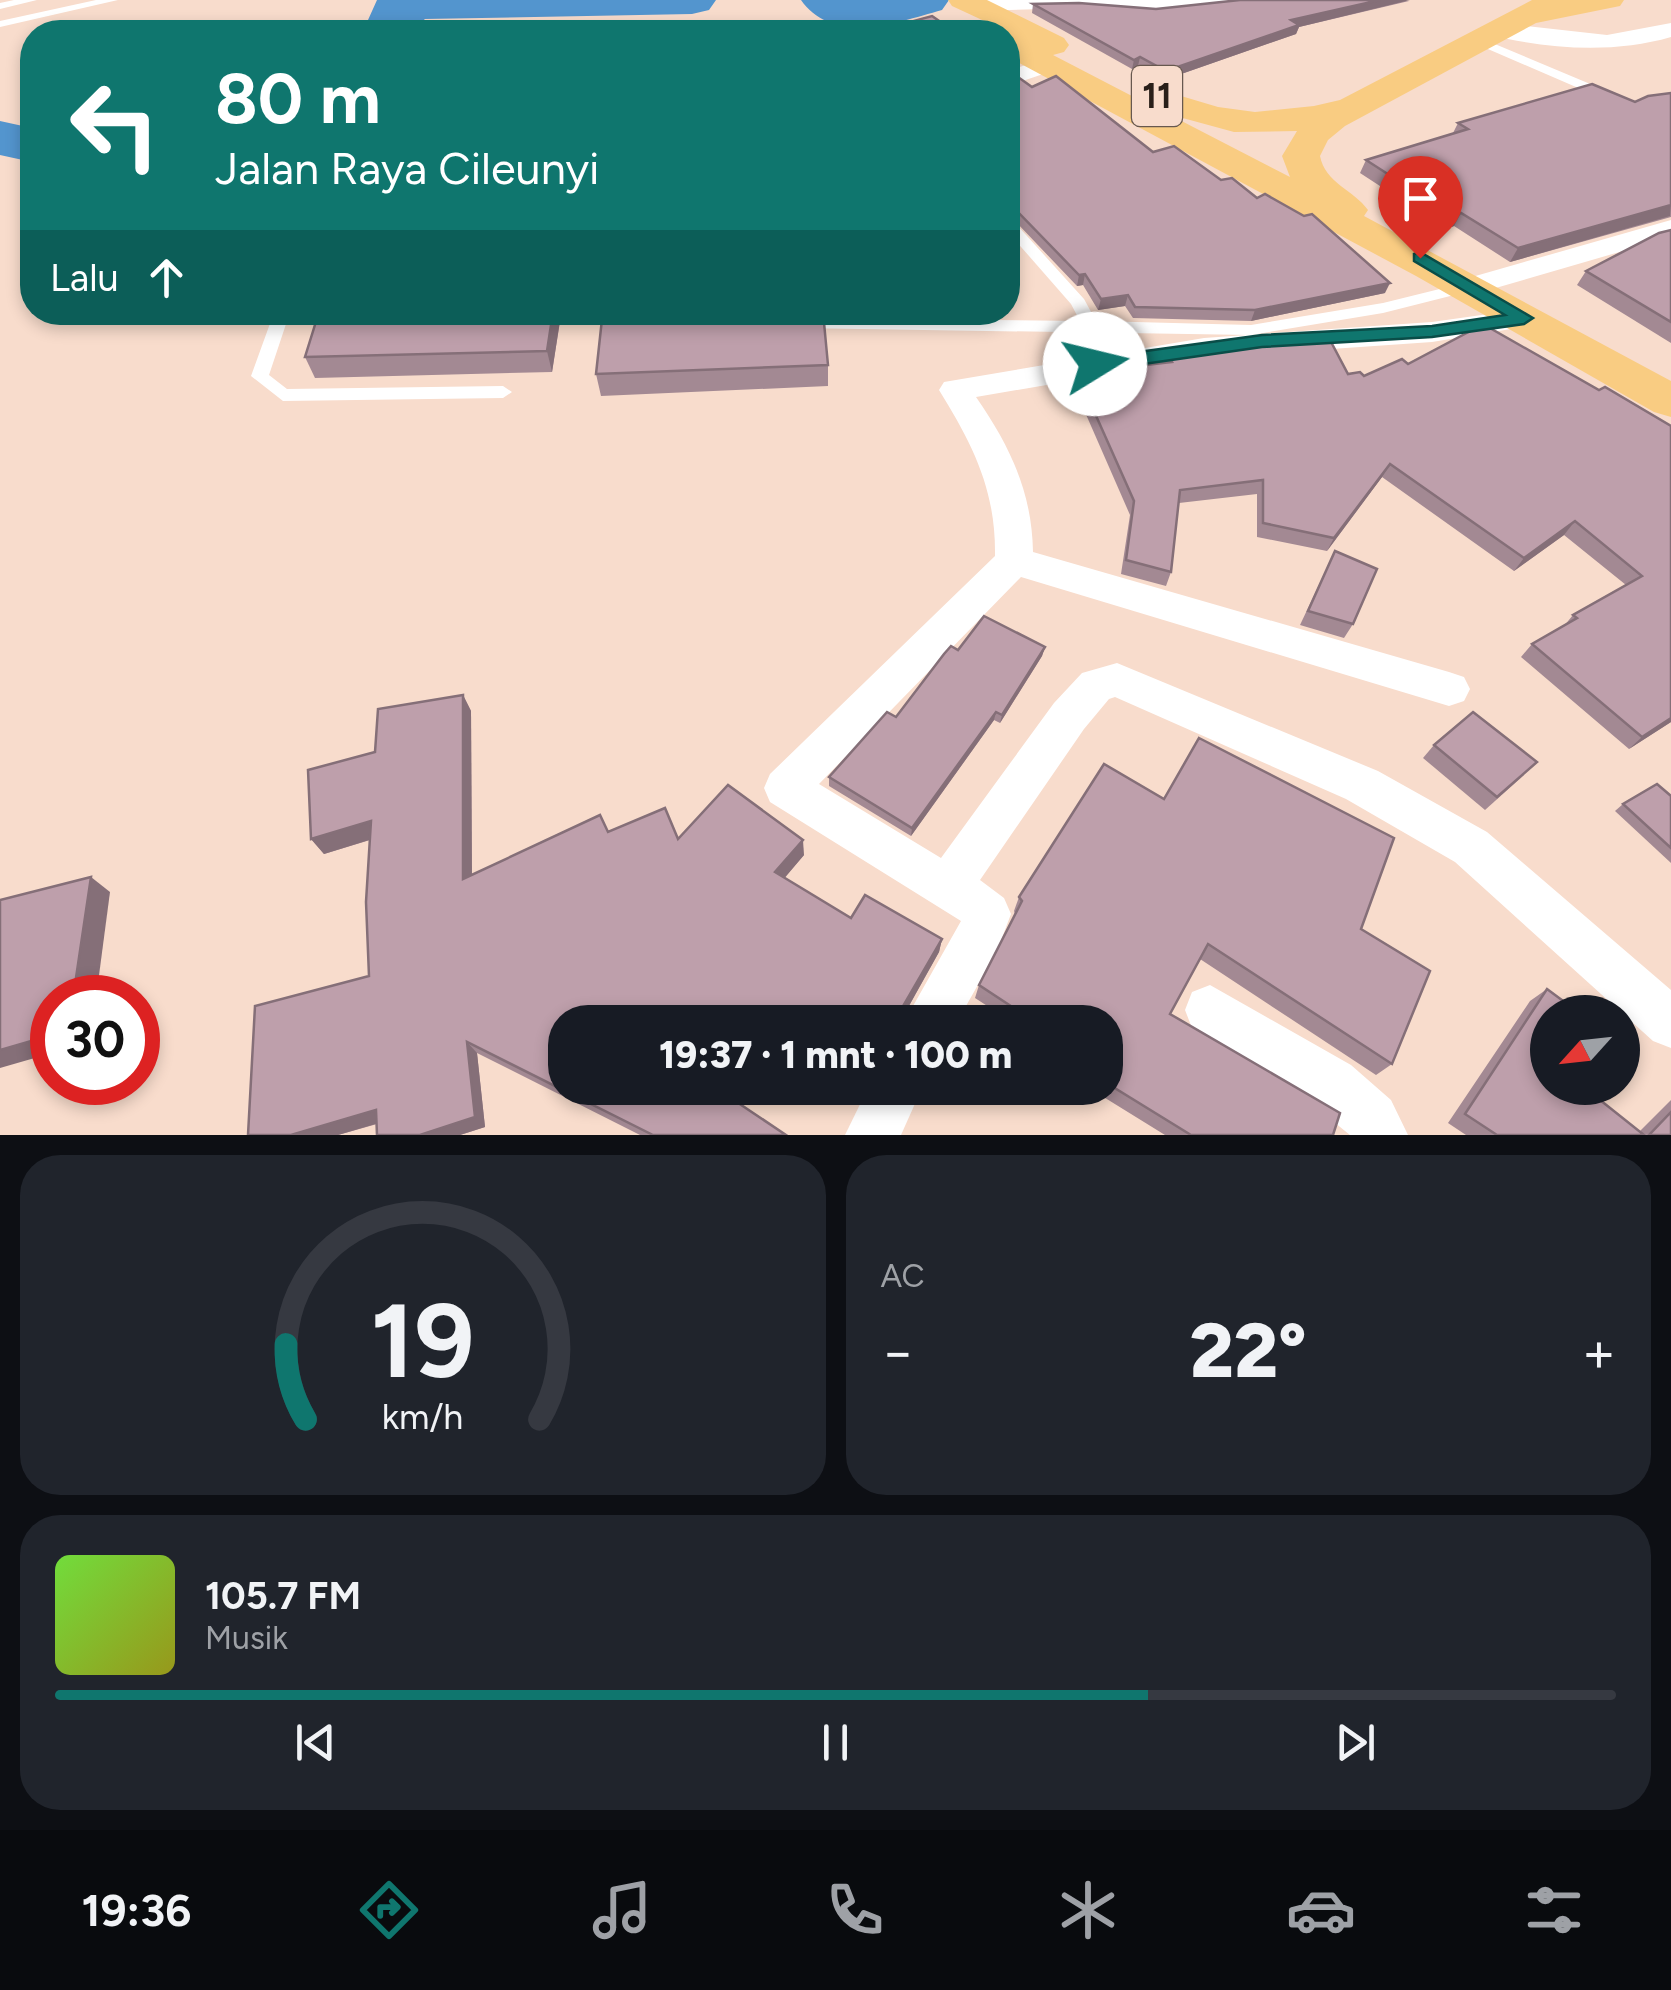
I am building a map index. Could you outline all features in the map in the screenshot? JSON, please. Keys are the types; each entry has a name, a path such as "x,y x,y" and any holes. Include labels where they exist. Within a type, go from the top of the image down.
{"highway":[{"path":"1514,22 1609,0"},
{"name":"11","path":"961,9 986,20"},
{"name":"11","path":"1468,287 1319,188 1302,168 1300,150 1305,140 1332,118 1514,22"},
{"name":"11","path":"1020,35 1163,99 1226,122 1286,124 1361,102"},
{"name":"11","path":"1020,50 1468,287 1671,401"}],"street":[{"path":"961,9 1078,2 1154,8 1236,0"},
{"path":"1514,22 1604,44 1639,42 1671,30"},
{"path":"1020,74 1047,64"},
{"path":"1468,287 1671,228"},
{"path":"938,1005 987,925 987,914 973,900 947,888 786,788 1014,561 1016,525 995,450 954,390 1204,348 1432,332 1524,318"},
{"path":"1014,561 1449,689"},
{"path":"947,888 1069,716 1096,685 1117,680 1362,785 1471,847 1671,1023"},
{"path":"1210,1010 1326,1079 1366,1109 1381,1135"},
{"path":"872,1135 887,1105"}],"lane":[{"path":"0,6 30,0"},
{"path":"0,24 112,0"},
{"path":"1514,22 1618,102"},
{"path":"1020,237 1078,302 1091,326"},
{"path":"1014,325 1252,330 1383,308 1468,287"},
{"path":"278,325 260,376 283,395 502,392"}],"building":[{"path":"1240,0 1380,0 1291,20 1299,25 1166,71 1140,57 1134,60 1033,4 1156,9"},
{"path":"1056,76 1153,152 1174,146 1221,180 1232,178 1257,198 1265,194 1304,216 1312,214 1390,283 1255,310 1135,307 1128,295 1101,299 1085,274 1079,275 1020,214 1020,78 1032,87"},
{"path":"1592,84 1635,102 1671,93 1671,205 1518,248 1461,213 1453,216 1366,160 1468,129 1458,123"},
{"path":"1671,230 1671,322 1586,271 1659,233"},
{"path":"315,325 551,325 547,351 305,357"},
{"path":"601,325 824,325 828,365 596,374"},
{"path":"1478,327 1488,327 1599,390 1605,387 1671,426 1671,718 1642,737 1532,644 1577,618 1573,615 1642,576 1575,521 1524,558 1390,464 1334,538 1263,523 1263,480 1180,490 1171,572 1126,560 1134,501 1077,373 1172,362 1168,355 1209,348 1330,340 1348,374 1360,372 1364,376 1402,359 1408,364"},
{"path":"1335,551 1377,569 1353,624 1308,611"},
{"path":"984,616 1045,647 1002,715 996,712 912,828 829,777 887,712 896,717 944,654 951,646 958,650"},
{"path":"463,695 463,879 600,815 608,832 665,808 678,839 728,785 803,840 775,872 851,918 865,895 942,939 904,1005 548,1005 548,1082 467,1042 475,1117 420,1135 377,1135 376,1110 291,1135 248,1135 255,1006 369,976 366,902 371,821 311,839 308,770 375,752 378,709"},
{"path":"1473,712 1537,762 1497,797 1434,745"},
{"path":"1199,738 1394,838 1361,929 1430,971 1392,1064 1208,944 1170,1014 1340,1113 1333,1135 1191,1135 1123,1093 1123,1005 1009,1005 979,985 1022,901 1019,897 1104,764 1164,799"},
{"path":"1657,784 1671,796 1671,848 1623,804"},
{"path":"91,877 76,975 30,975 30,1041 0,1050 0,900"},
{"path":"1530,1015 1530,1105 1606,1105 1644,1135 1497,1135 1465,1114"},
{"path":"593,1105 741,1105 786,1135 653,1135"},
{"path":"1671,1112 1671,1135 1649,1135"}],"waterway":[{"path":"392,20 395,9 410,5 692,0"},
{"path":"825,0 850,12 862,13 925,0"},
{"path":"0,138 20,142"}],"route":[{"path":"1095,364 1262,341 1432,332 1524,318 1420,258"}]}
